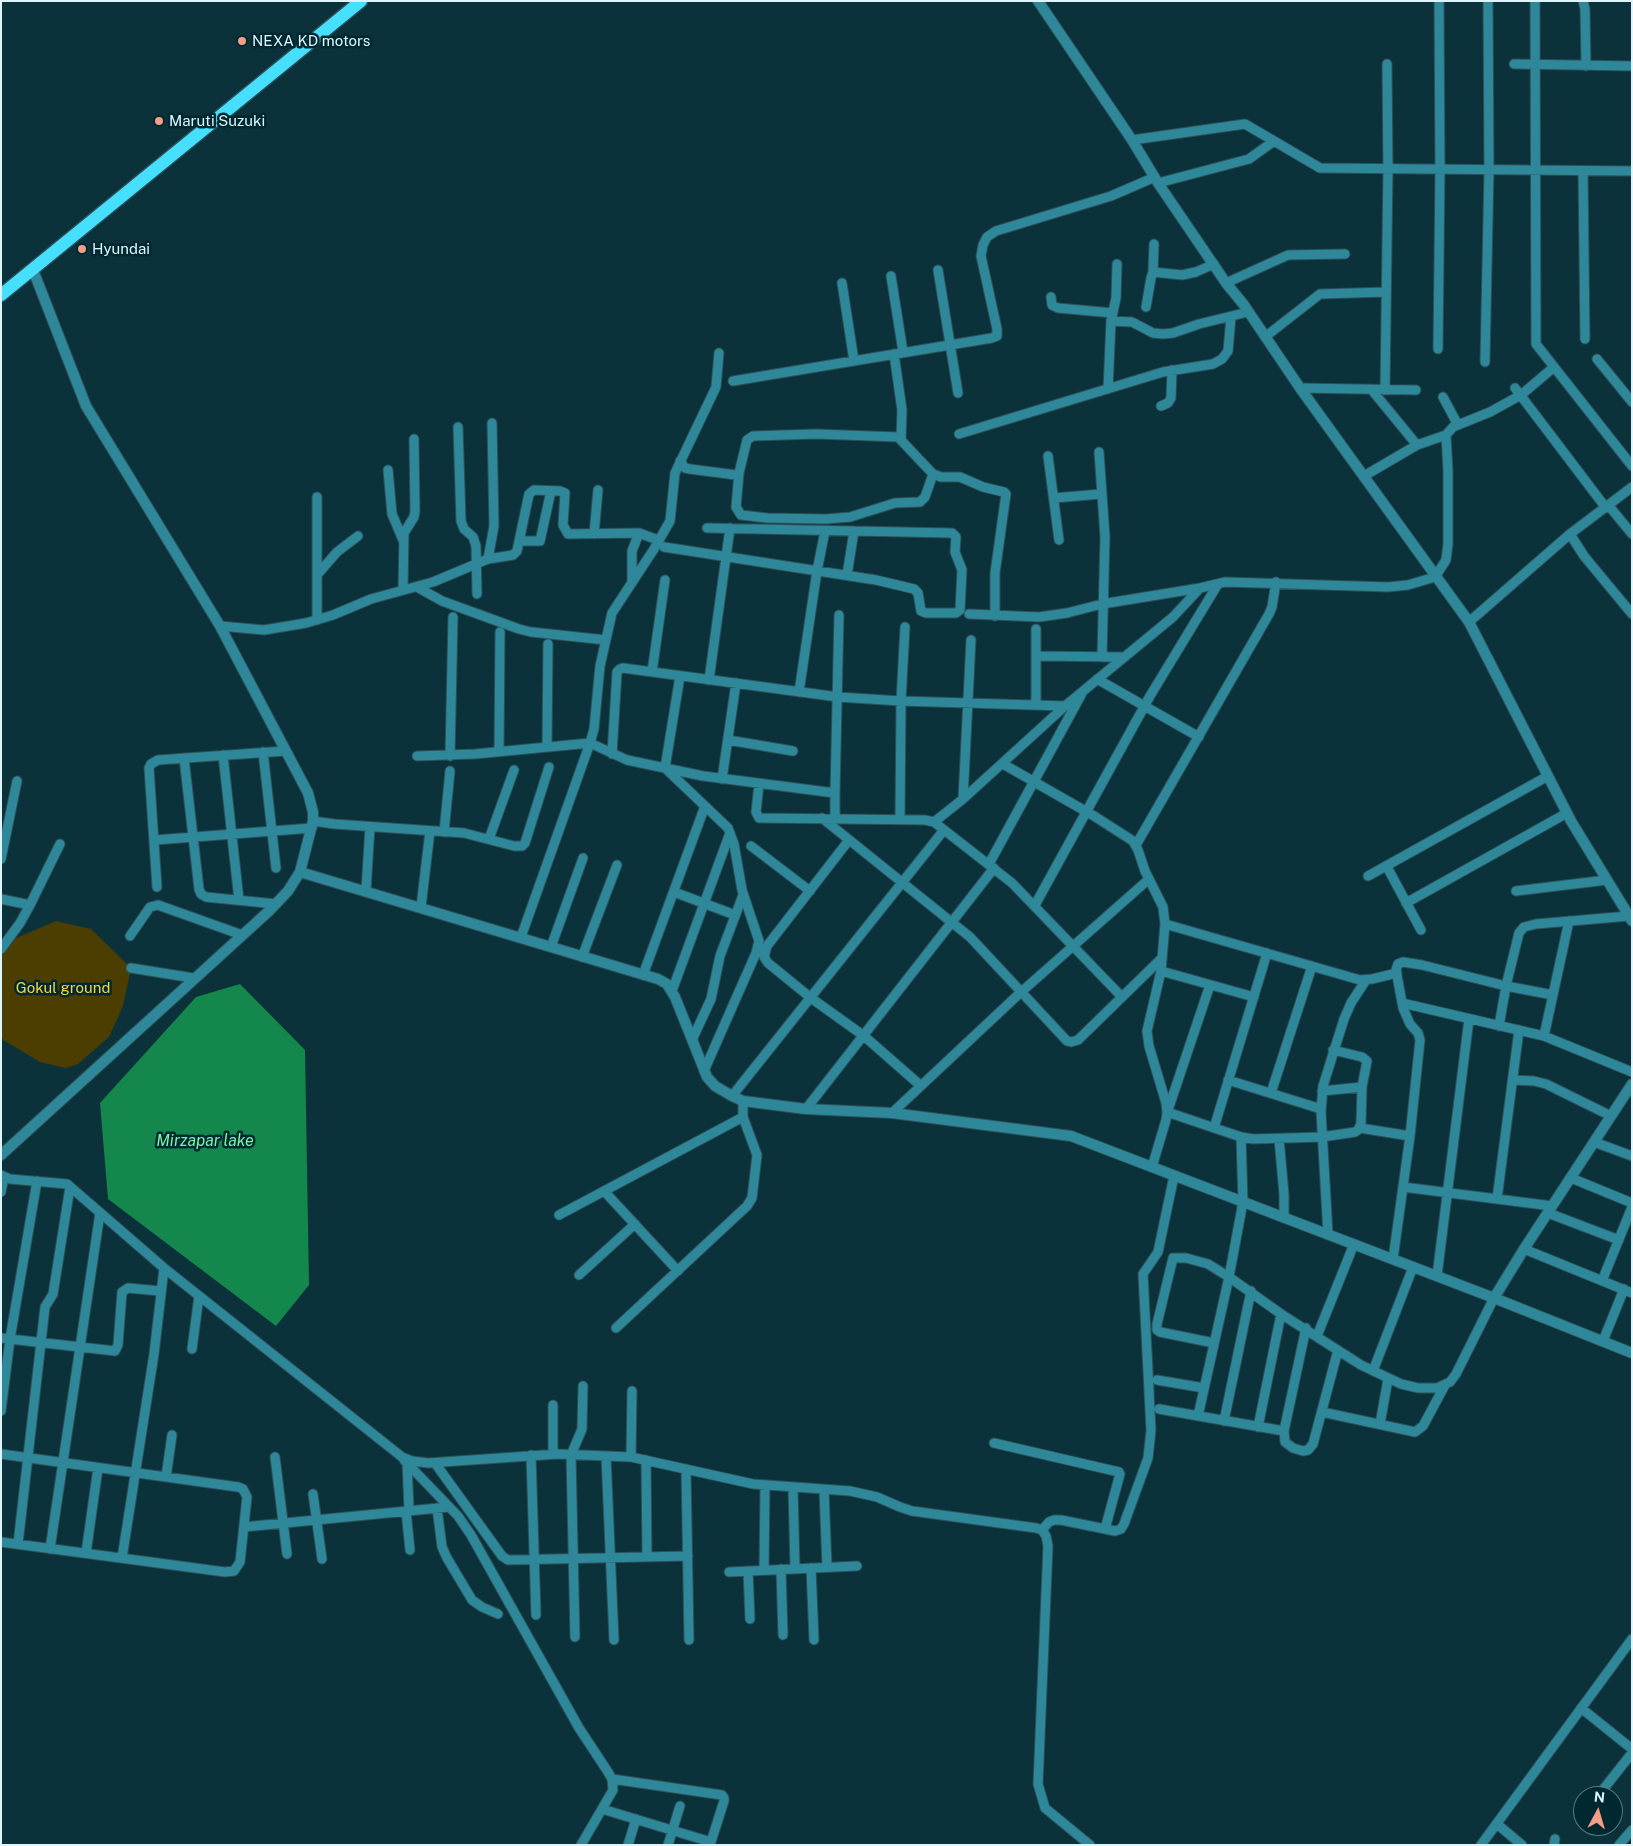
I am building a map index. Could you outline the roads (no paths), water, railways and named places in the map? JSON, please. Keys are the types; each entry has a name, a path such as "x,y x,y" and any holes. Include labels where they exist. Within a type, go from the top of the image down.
{"main road":[{"path":"1,295 361,1"}],"street":[{"path":"1038,1 1226,283 1469,622 1567,812 1630,919 1569,921 1528,925 1520,930 1506,986 1499,1026"},
{"path":"1438,1 1440,169 1438,349"},
{"path":"1485,362 1489,170 1488,1"},
{"path":"1536,1 1536,344 1632,466"},
{"path":"1583,1 1586,9 1586,66"},
{"path":"1386,390 1387,64"},
{"path":"1514,64 1632,66"},
{"path":"1132,140 1245,124 1320,168 1632,172"},
{"path":"733,381 997,336 981,256 982,245 987,237 996,231 1157,180 1248,160 1274,141"},
{"path":"1582,171 1585,339"},
{"path":"1146,307 1151,278 1154,272 1154,244"},
{"path":"1226,283 1288,255 1345,254"},
{"path":"1108,389 1117,264"},
{"path":"1154,272 1182,275 1196,272 1214,264"},
{"path":"1,1155 272,908 288,891 300,872 312,824 313,812 308,793 228,638 86,406 33,270"},
{"path":"938,270 958,393"},
{"path":"891,276 902,410 901,440"},
{"path":"842,283 854,360"},
{"path":"1265,337 1320,294 1386,292"},
{"path":"1051,297 1054,307 1112,317 1132,322 1153,333 1163,334 1248,312"},
{"path":"958,434 1172,370 1202,367 1222,360 1228,351 1230,343 1231,317"},
{"path":"522,937 594,729 600,666 612,613 632,581 661,543 671,518 675,473 716,387 719,353"},
{"path":"1597,359 1632,402"},
{"path":"1364,476 1417,445 1446,435 1453,427 1490,412 1554,367"},
{"path":"1161,406 1168,403 1171,398 1172,370"},
{"path":"1300,388 1416,390"},
{"path":"1371,390 1417,445"},
{"path":"1518,392 1608,507 1632,534"},
{"path":"1442,397 1458,425"},
{"path":"488,559 494,526 492,423"},
{"path":"458,427 461,521 464,529 475,541 477,594"},
{"path":"933,474 925,497 920,502 895,503 850,517 826,519 766,518 740,515 736,507 739,473 747,440 753,436 816,434 893,436 901,440 933,474 940,477 960,477 982,487 1006,494 995,573 996,616"},
{"path":"969,614 1039,617 1234,581 1388,586 1408,585 1436,577 1446,560 1448,544 1446,435"},
{"path":"403,590 404,533 416,511 414,439"},
{"path":"1099,452 1105,537 1102,657"},
{"path":"1048,456 1059,540"},
{"path":"680,461 685,468 736,475 739,473"},
{"path":"388,470 392,514 404,541"},
{"path":"1469,622 1570,534 1632,488"},
{"path":"220,626 273,629 317,620 371,599 417,587 488,559 513,555 517,551 530,492 534,490 560,491 565,493 563,525 566,532 572,535 639,532 661,543 727,556 847,575 914,589 918,593 921,611 926,613 956,613 960,610 962,570 956,552 956,537 952,533 707,528"},
{"path":"594,534 598,490"},
{"path":"519,541 540,541 551,491"},
{"path":"1054,498 1101,494"},
{"path":"317,497 317,620"},
{"path":"709,680 730,528"},
{"path":"799,692 817,570 825,530"},
{"path":"847,575 854,531"},
{"path":"632,581 632,551 639,532"},
{"path":"1570,534 1584,556 1632,614"},
{"path":"317,575 338,552 358,536"},
{"path":"652,672 665,580"},
{"path":"1136,845 1269,614 1276,582"},
{"path":"1035,905 1144,706 1218,584"},
{"path":"417,587 442,601 518,629 606,640"},
{"path":"934,822 1003,764 1065,706 1173,617 1200,588"},
{"path":"835,818 839,615"},
{"path":"450,756 453,617"},
{"path":"900,819 901,701 905,627"},
{"path":"1036,630 1036,704"},
{"path":"499,751 500,632"},
{"path":"963,799 971,640"},
{"path":"547,747 548,644"},
{"path":"1036,656 1123,657"},
{"path":"612,754 618,670 623,668 838,697 901,701 1065,706"},
{"path":"665,768 680,676"},
{"path":"1097,679 1199,736"},
{"path":"722,779 736,683"},
{"path":"806,1109 952,922 992,866 1034,782 1085,689"},
{"path":"728,740 793,751"},
{"path":"417,756 450,756 590,743 627,760 665,768 722,779 835,793"},
{"path":"157,887 149,768 151,764 158,760 285,750"},
{"path":"263,752 276,868"},
{"path":"222,756 239,900"},
{"path":"184,758 201,894 206,897 239,900 272,908"},
{"path":"1003,764 1127,836 1136,845 1149,879 1163,907 1165,924 1161,970 1149,1021 1148,1038 1152,1060 1166,1103 1167,1112"},
{"path":"155,840 272,830 312,824 464,833 522,846 525,843 549,767"},
{"path":"665,768 722,821 730,833 734,844 740,883 758,936 758,948 704,1071"},
{"path":"489,840 514,770"},
{"path":"444,832 450,771"},
{"path":"1368,876 1548,776"},
{"path":"1,859 17,781"},
{"path":"759,784 756,812 759,818 900,819 934,822 992,866 1035,905 1072,947 1122,997"},
{"path":"643,975 705,806"},
{"path":"1406,903 1567,812"},
{"path":"822,818 970,937 1063,1039 1071,1042 1078,1040 1162,958"},
{"path":"366,891 370,827"},
{"path":"732,1096 944,830"},
{"path":"422,907 430,831"},
{"path":"672,991 730,833"},
{"path":"849,840 766,946 763,954 768,962 811,998 864,1036 922,1086"},
{"path":"1,950 20,924 60,844"},
{"path":"751,846 810,891"},
{"path":"551,946 583,858"},
{"path":"582,957 617,865"},
{"path":"1387,867 1421,930"},
{"path":"300,872 658,979 667,984 672,991 704,1071 716,1086 743,1101 806,1109 892,1114 1071,1136 1494,1298 1632,1353"},
{"path":"892,1114 1020,993 1149,879"},
{"path":"1516,891 1607,880"},
{"path":"674,892 735,915"},
{"path":"692,1040 711,999 718,964 744,895"},
{"path":"1,899 30,904"},
{"path":"130,936 150,907 158,905 242,935"},
{"path":"1544,1036 1569,921"},
{"path":"1165,924 1366,980 1397,973"},
{"path":"1214,1128 1267,953"},
{"path":"1393,1259 1410,1136 1420,1040 1418,1033 1406,1017 1397,973 1398,964 1407,962 1506,986 1553,995"},
{"path":"1271,1093 1312,966"},
{"path":"131,968 193,978"},
{"path":"1161,970 1254,997"},
{"path":"1328,1234 1322,1137 1322,1091 1333,1050 1351,1003 1366,980"},
{"path":"1152,1167 1167,1112 1210,985"},
{"path":"1402,1003 1544,1036 1632,1072"},
{"path":"1436,1276 1469,1019"},
{"path":"1497,1199 1519,1030"},
{"path":"1333,1050 1365,1058 1367,1064 1362,1087 1362,1119 1360,1128"},
{"path":"1228,1080 1321,1109"},
{"path":"1513,1080 1546,1084 1611,1116"},
{"path":"1322,1412 1411,1432 1418,1431 1423,1426 1445,1385 1456,1374 1494,1298 1632,1084"},
{"path":"1322,1091 1362,1087"},
{"path":"616,1328 747,1206 752,1198 757,1155 743,1117 743,1101"},
{"path":"1167,1112 1241,1137 1279,1139 1322,1137 1350,1133 1360,1128 1410,1136"},
{"path":"559,1215 743,1117"},
{"path":"1198,1416 1229,1277 1243,1202 1241,1137"},
{"path":"1279,1139 1284,1194 1284,1218"},
{"path":"1594,1142 1632,1156"},
{"path":"1,1192 2,1176 63,1183 70,1187 164,1268 404,1460 458,1516 481,1552 579,1728 612,1779 613,1790 580,1845"},
{"path":"1042,1530 1049,1522 1054,1520 1115,1531 1121,1529 1124,1524 1148,1458 1151,1430 1142,1281 1145,1268 1158,1252 1174,1176"},
{"path":"1570,1178 1632,1202"},
{"path":"1,1410 6,1339 37,1181"},
{"path":"18,1544 46,1304 53,1294 70,1187"},
{"path":"1403,1187 1497,1199 1550,1209 1619,1240"},
{"path":"604,1191 678,1271"},
{"path":"1602,1281 1632,1208"},
{"path":"50,1549 100,1213"},
{"path":"579,1275 635,1224"},
{"path":"1316,1336 1354,1244"},
{"path":"1524,1249 1629,1291 1603,1341"},
{"path":"1214,1343 1160,1332 1156,1328 1173,1258 1186,1258 1208,1264 1251,1291 1281,1314 1388,1379 1418,1388 1430,1389 1445,1385"},
{"path":"1373,1371 1413,1267"},
{"path":"122,1558 152,1366 164,1268"},
{"path":"6,1339 115,1351 118,1345 122,1292 128,1288 160,1291"},
{"path":"1224,1421 1251,1291"},
{"path":"192,1349 199,1296"},
{"path":"1258,1427 1281,1314"},
{"path":"1306,1328 1284,1431 1287,1445 1303,1451 1308,1450 1313,1444 1338,1350"},
{"path":"1380,1424 1388,1379"},
{"path":"1158,1380 1204,1388"},
{"path":"575,1637 572,1455 582,1429 583,1386"},
{"path":"631,1457 632,1391"},
{"path":"553,1405 553,1454"},
{"path":"1159,1409 1284,1431"},
{"path":"166,1477 172,1435"},
{"path":"994,1444 1119,1472 1105,1529"},
{"path":"1,1454 244,1489 247,1496 240,1562 234,1571 225,1572 1,1542"},
{"path":"404,1460 435,1463 553,1454 631,1457 752,1484 860,1493 877,1497 912,1511 1042,1530 1046,1536 1048,1546 1038,1784 1045,1808 1090,1845"},
{"path":"530,1455 536,1615"},
{"path":"606,1456 614,1640"},
{"path":"275,1457 287,1554"},
{"path":"404,1460 410,1550"},
{"path":"646,1460 647,1557"},
{"path":"435,1463 504,1558 512,1561 688,1556"},
{"path":"86,1553 98,1468"},
{"path":"686,1469 689,1640"},
{"path":"764,1570 765,1485"},
{"path":"793,1488 795,1569"},
{"path":"824,1490 827,1567"},
{"path":"313,1494 322,1559"},
{"path":"244,1527 449,1507"},
{"path":"438,1508 442,1547 447,1558 472,1600 498,1614"},
{"path":"729,1572 858,1566"},
{"path":"811,1568 814,1640"},
{"path":"781,1569 783,1636"},
{"path":"748,1571 750,1619"},
{"path":"1481,1845 1632,1639"},
{"path":"1581,1708 1632,1749"},
{"path":"1606,1786 1632,1753"},
{"path":"602,1809 710,1844 724,1802 722,1795 612,1779"},
{"path":"668,1845 680,1806"},
{"path":"628,1845 636,1819"},
{"path":"1497,1824 1522,1845"},
{"path":"1619,1845 1632,1830"}],"water":[{"name":"Mirzapar lake","path":"240,984 305,1050 309,1285 276,1326 108,1199 100,1103 196,997"}],"place":[{"name":"NEXA KD motors","path":"242,41"},
{"name":"Maruti Suzuki","path":"159,121"},
{"name":"Hyundai","path":"82,249"}],"park label":[{"name":"Gokul ground","path":"63,988"}]}
